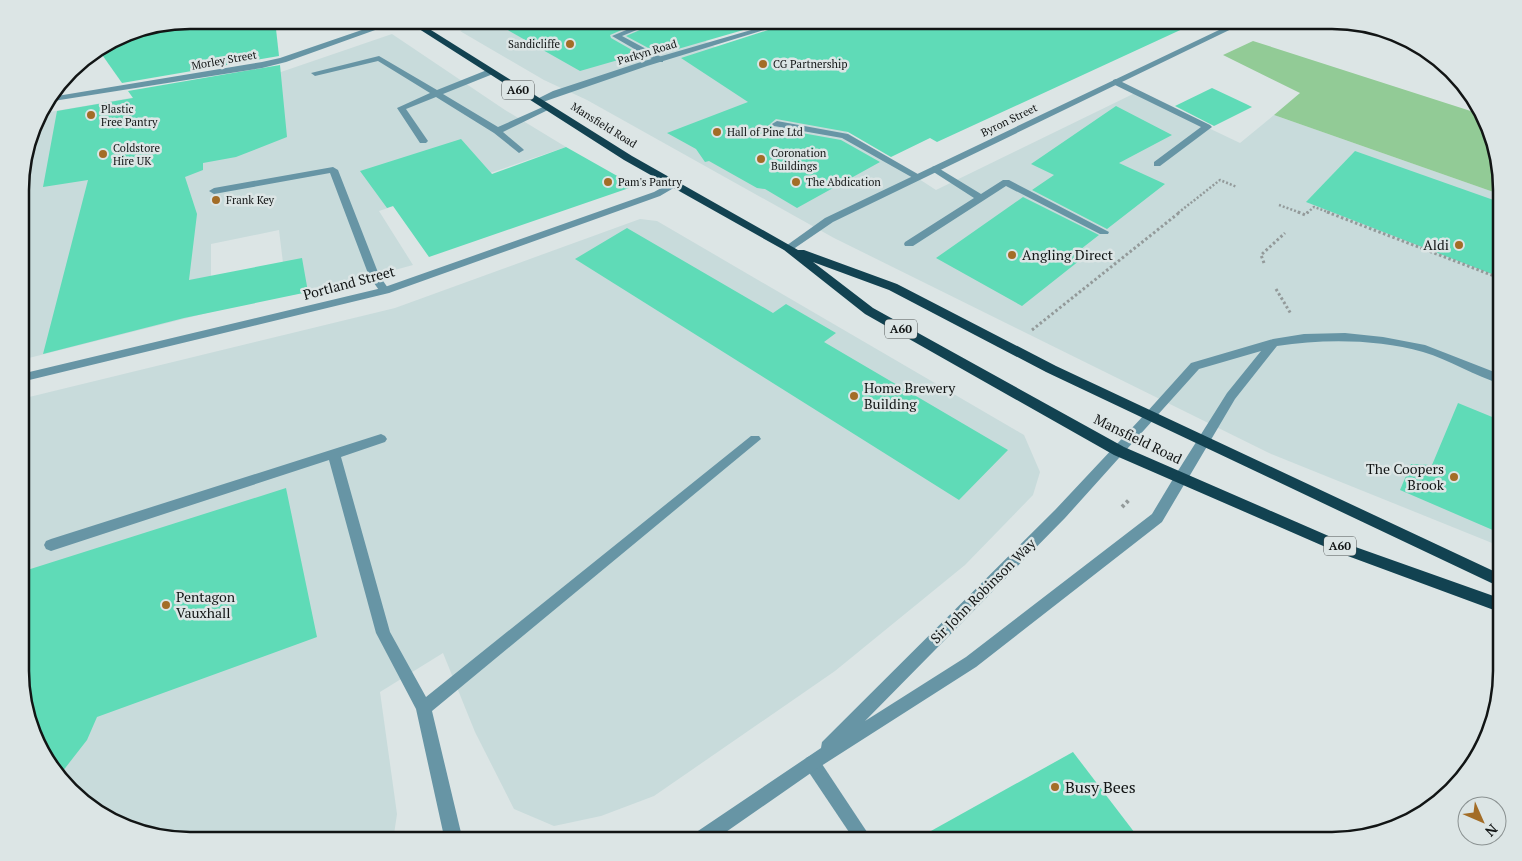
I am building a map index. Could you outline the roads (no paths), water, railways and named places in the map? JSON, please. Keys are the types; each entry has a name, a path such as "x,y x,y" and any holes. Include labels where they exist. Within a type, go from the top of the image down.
{"highway":[{"name":"Mansfield Road","path":"423,29 548,108 674,184 788,248 868,311 1118,451 1342,548 1493,603"},
{"name":"Mansfield Road","path":"788,248 893,287 1051,369 1493,578"}],"street":[{"name":"Morley Street","path":"57,99 246,68 283,60 373,29"},
{"path":"634,29 616,36 660,60"},
{"name":"Parkyn Road","path":"537,101 556,93 764,29"},
{"name":"Byron Street","path":"788,248 830,220 1227,29"},
{"path":"315,73 379,58 496,130 519,150"},
{"path":"245,59 246,68"},
{"path":"423,141 401,108 490,72"},
{"path":"1116,82 1207,127 1157,164"},
{"path":"496,130 548,108"},
{"path":"777,124 845,136 918,177"},
{"path":"935,169 981,198"},
{"path":"214,191 333,170 374,276 385,291"},
{"path":"909,244 1006,182 1104,232"},
{"name":"Portland Street","path":"29,376 385,291 657,194 674,184"},
{"name":"Sir John Robinson Way","path":"812,763 1060,514 1195,366 1273,343 1304,338 1337,337 1383,341 1425,350 1493,376"},
{"name":"Sir John Robinson Way","path":"711,832 812,763 971,662 1157,518 1231,396 1273,343"},
{"path":"51,545 381,438"},
{"path":"424,708 755,439"},
{"path":"334,454 383,633 424,708 452,832"},
{"path":"812,763 859,832"}],"place":[{"name":"Sandicliffe","path":"570,44"},
{"name":"CG Partnership","path":"763,64"},
{"name":"Plastic Free Pantry","path":"91,115"},
{"name":"Hall of Pine Ltd","path":"717,132"},
{"name":"Coldstore Hire UK","path":"103,154"},
{"name":"Coronation Buildings","path":"761,159"},
{"name":"Pam's Pantry","path":"608,182"},
{"name":"The Abdication","path":"796,182"},
{"name":"Frank Key","path":"216,200"},
{"name":"Aldi","path":"1459,245"},
{"name":"Angling Direct","path":"1012,255"},
{"name":"Home Brewery Building","path":"854,396"},
{"name":"The Coopers Brook","path":"1454,477"},
{"name":"Pentagon Vauxhall","path":"166,605"},
{"name":"Busy Bees","path":"1055,787"}]}
